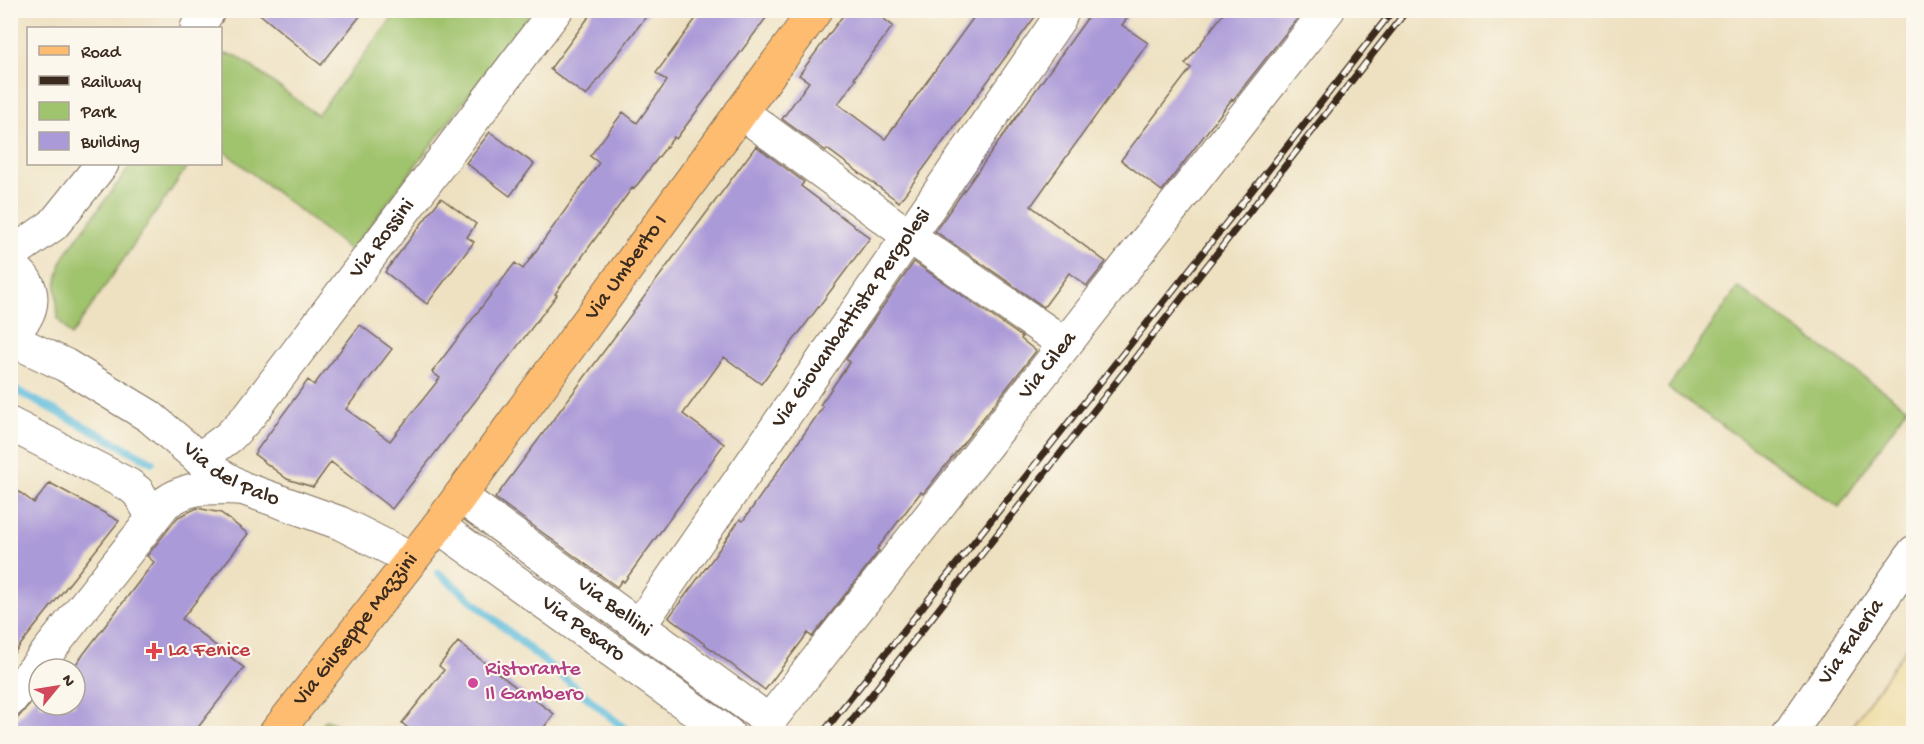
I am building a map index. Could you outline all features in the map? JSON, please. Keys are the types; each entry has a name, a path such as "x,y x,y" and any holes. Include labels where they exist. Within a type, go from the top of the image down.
{"main road":[{"name":"Via Umberto I","path":"438,526 816,10"},
{"name":"Via Giuseppe Mazzini","path":"275,734 438,526"}],"street":[{"path":"198,27 209,10"},
{"name":"Via Rossini","path":"199,459 229,437 249,416 555,10"},
{"name":"Via Giovanbattista Pergolesi","path":"639,626 1059,19 1063,10"},
{"name":"Via Cilea","path":"769,721 1328,10"},
{"path":"741,112 909,236 1065,344"},
{"path":"10,255 53,225 101,165"},
{"path":"10,332 24,321 39,262 53,225"},
{"name":"Via del Palo","path":"10,267 23,276 31,299 35,323 41,335 65,365"},
{"name":"Via del Palo","path":"10,339 65,365 148,416 215,472 242,488 340,523 411,559"},
{"path":"10,424 129,484 138,492 153,517"},
{"path":"10,700 165,503 178,494 199,488 242,488"},
{"name":"Via Bellini","path":"460,496 769,721"},
{"name":"Via Pesaro","path":"438,526 728,734"},
{"name":"Via Faleria","path":"1789,734 1914,552"}],"green space":[{"path":"398,11 532,11 351,251 222,150 222,55 237,56 317,115"},
{"path":"131,165 188,165 71,336 58,319 56,285 61,263"},
{"path":"1738,287 1907,408 1839,507 1668,388"},
{"path":"325,720 362,733 317,732"}],"sand":[{"path":"1913,638 1913,733 1847,733"}],"building":[{"path":"255,10 365,10 321,65"},
{"path":"594,10 651,10 586,96 550,69"},
{"path":"702,10 772,10 676,139 674,137 634,189 632,188 555,294 557,295 392,509 331,462 313,487 287,479 254,454 308,380 314,385 360,325 392,349 346,409 390,441 440,378 432,372 515,263 523,269 599,163 590,156 623,112 637,123 667,81 656,73"},
{"path":"847,10 872,10 893,26 854,78 856,79 838,104 885,139 979,10 1040,10 899,202 782,119 809,82 799,75"},
{"path":"1093,10 1133,10 1122,25 1148,43 1031,206 1106,262 1087,286 1069,273 1044,307 935,231"},
{"path":"1226,10 1304,10 1162,191 1121,160 1191,68 1185,64"},
{"path":"490,132 534,164 510,196 466,163"},
{"path":"756,146 804,182 801,186 870,238 761,384 724,357 683,414 724,444 624,582 622,580 617,587 495,498"},
{"path":"441,198 476,224 467,237 474,242 427,304 385,272"},
{"path":"914,262 1022,337 1021,339 1036,351 923,494 921,492 877,549 879,551 812,637 808,633 765,690 669,617 740,519 743,521 823,407 820,405 850,362 846,359"},
{"path":"50,483 119,521 10,658 10,485 34,503"},
{"name":"La Fenice","path":"197,508 221,513 248,534 182,619 244,668 193,734 10,734 10,727 27,707 27,717 87,717 87,657 81,657 154,562 147,556 178,517"},
{"name":"Ristorante Il Gambero","path":"458,642 554,714 539,734 415,734 402,723 444,670 439,666"}],"waterway":[{"path":"10,387 152,462"},
{"path":"439,573 631,734"}],"railway":[{"path":"822,734 1393,10"},
{"path":"841,734 1407,10"}],"place":[{"name":"La Fenice","path":"154,651"},
{"name":"Ristorante Il Gambero","path":"473,683"}]}
